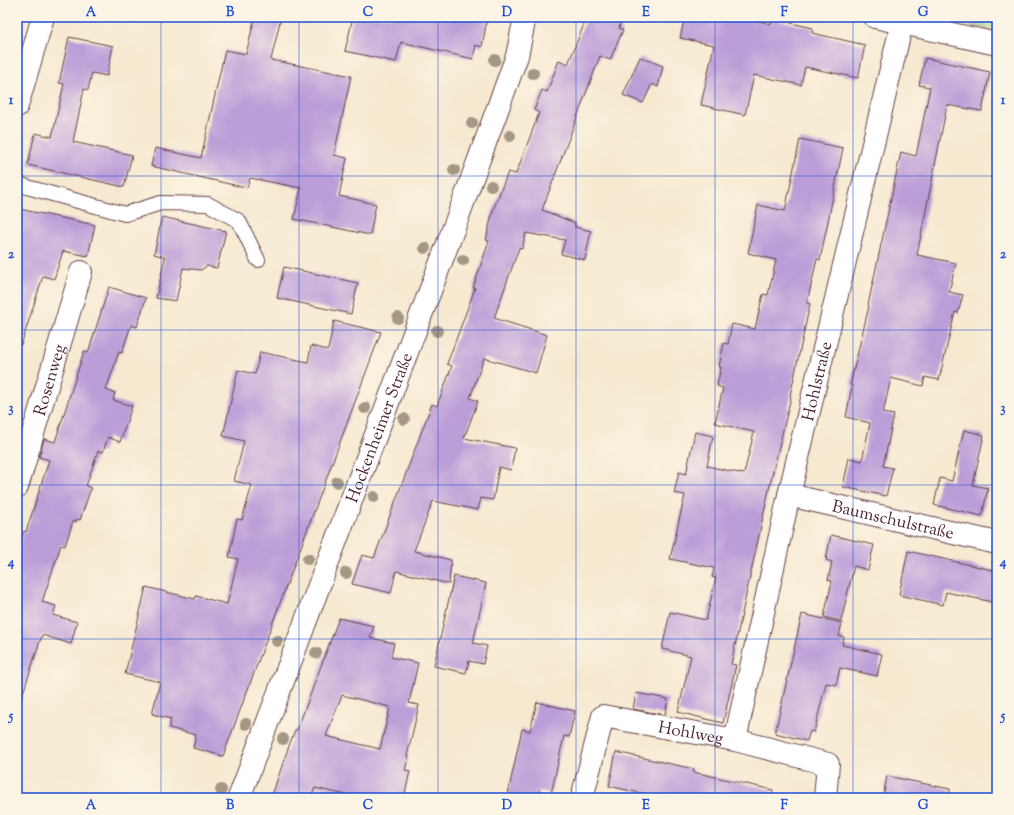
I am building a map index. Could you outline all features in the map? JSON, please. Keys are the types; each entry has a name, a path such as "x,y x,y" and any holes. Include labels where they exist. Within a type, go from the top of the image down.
{"street":[{"path":"17,106 43,17"},
{"name":"Hockenheimer Straße","path":"239,798 517,56 525,17"},
{"name":"Hockenheimer Straße","path":"517,56 540,17"},
{"path":"875,17 997,44"},
{"name":"Hohlstraße","path":"735,740 789,495 902,23"},
{"name":"Rosenweg","path":"17,487 81,272"},
{"name":"Baumschulstraße","path":"789,495 997,543"},
{"name":"Hohlweg","path":"582,798 603,716 735,740 828,764 825,798"}],"lane":[{"path":"17,183 125,214 161,203 208,204 239,221 258,260"}],"green space":[{"path":"934,17 997,17 997,31"}],"building":[{"path":"255,17 281,17 271,60 351,76 334,155 347,158 339,196 376,204 370,235 294,219 301,188 250,178 247,188 151,166 155,148 201,158 225,50 246,54"},
{"path":"353,17 476,17 487,19 482,47 476,45 473,59 401,42 396,62 345,51"},
{"path":"587,17 623,17 619,28 623,30 610,60 600,56 542,210 575,223 575,227 591,231 585,260 561,254 565,240 526,233 522,249 519,248 494,318 547,335 536,373 484,358 470,398 478,401 464,438 515,448 511,470 499,467 493,500 481,498 478,510 433,501 414,551 451,560 449,584 396,571 391,593 352,584 362,555 374,558 432,404 437,406 452,366 447,364 475,288 473,288 489,241 486,240 493,210 508,172 516,174 539,113 534,110 542,90 547,92 559,60 568,64"},
{"path":"685,17 738,17 772,24 773,19 813,28 812,33 865,45 858,78 805,67 801,85 754,75 745,115 701,105 714,45 680,38"},
{"path":"69,37 113,46 107,76 92,73 88,90 84,89 73,142 132,155 124,187 28,165 35,133 52,137 64,84 59,83"},
{"path":"640,57 663,66 658,87 652,84 643,103 623,95"},
{"path":"925,58 990,72 982,111 947,105 917,255 956,263 949,292 963,295 958,313 955,312 939,380 925,377 923,386 891,378 883,413 894,415 883,466 893,468 886,496 843,487 849,458 862,461 870,423 846,417 852,386 850,385 869,306 901,152 916,156 930,87 919,85"},
{"path":"800,139 843,148 820,260 817,259 807,303 810,304 791,397 771,480 731,664 736,665 723,723 678,712 691,656 662,649 670,612 706,620 716,578 712,577 714,568 670,559 685,495 674,493 679,472 686,474 695,432 713,436 707,466 744,474 754,432 715,423 723,388 717,386 721,367 719,367 724,343 728,344 732,324 755,329 763,294 768,295 776,260 748,253 758,205 785,211"},
{"path":"19,209 95,225 88,256 63,251 54,279 43,276 21,345 17,345 17,220"},
{"path":"162,217 226,231 217,268 207,266 201,270 183,268 176,301 156,298 165,257 154,254"},
{"path":"284,267 358,283 351,314 277,298"},
{"path":"109,287 146,298 137,327 131,325 122,353 119,352 106,390 115,393 113,400 132,406 120,442 108,437 103,452 98,451 86,486 91,488 80,520 77,519 76,522 73,521 65,546 61,545 42,602 56,606 53,615 77,622 71,644 42,635 21,699 17,698 17,553 24,531 26,532 49,460 39,457 44,439 55,442 84,351 88,353"},
{"path":"334,321 381,332 223,756 193,748 196,735 169,728 171,719 152,714 160,682 125,674 146,587 195,599 196,596 227,604 238,559 229,557 237,519 242,520 252,485 234,481 244,441 223,436 238,370 255,374 260,352 308,362 311,346 328,350"},
{"path":"964,430 984,435 973,485 988,488 982,516 934,505 940,478 952,481"},
{"path":"831,535 874,545 868,570 854,566 841,621 824,617 832,581 828,580 832,562 826,560"},
{"path":"908,551 997,571 997,603 946,592 943,605 899,595"},
{"path":"454,576 486,583 473,643 487,646 483,664 469,661 466,673 434,666"},
{"path":"802,614 842,623 839,636 844,637 842,645 882,654 877,676 840,668 836,685 826,683 814,732 810,731 807,741 775,733"},
{"path":"339,618 374,626 370,638 394,643 391,657 418,663 409,703 419,705 407,756 409,756 405,770 410,771 404,798 360,798 315,788 311,798 271,798 295,730 297,730","holes":["342,695 390,707 380,749 326,736"]},
{"path":"636,693 668,699 665,715 633,709"},
{"path":"537,702 575,711 569,737 564,736 551,794 539,791 538,798 507,798 522,729 530,731"},
{"path":"616,752 694,769 693,772 773,790 772,798 663,798 609,786"},
{"path":"887,776 950,789 950,798 883,798"}]}
